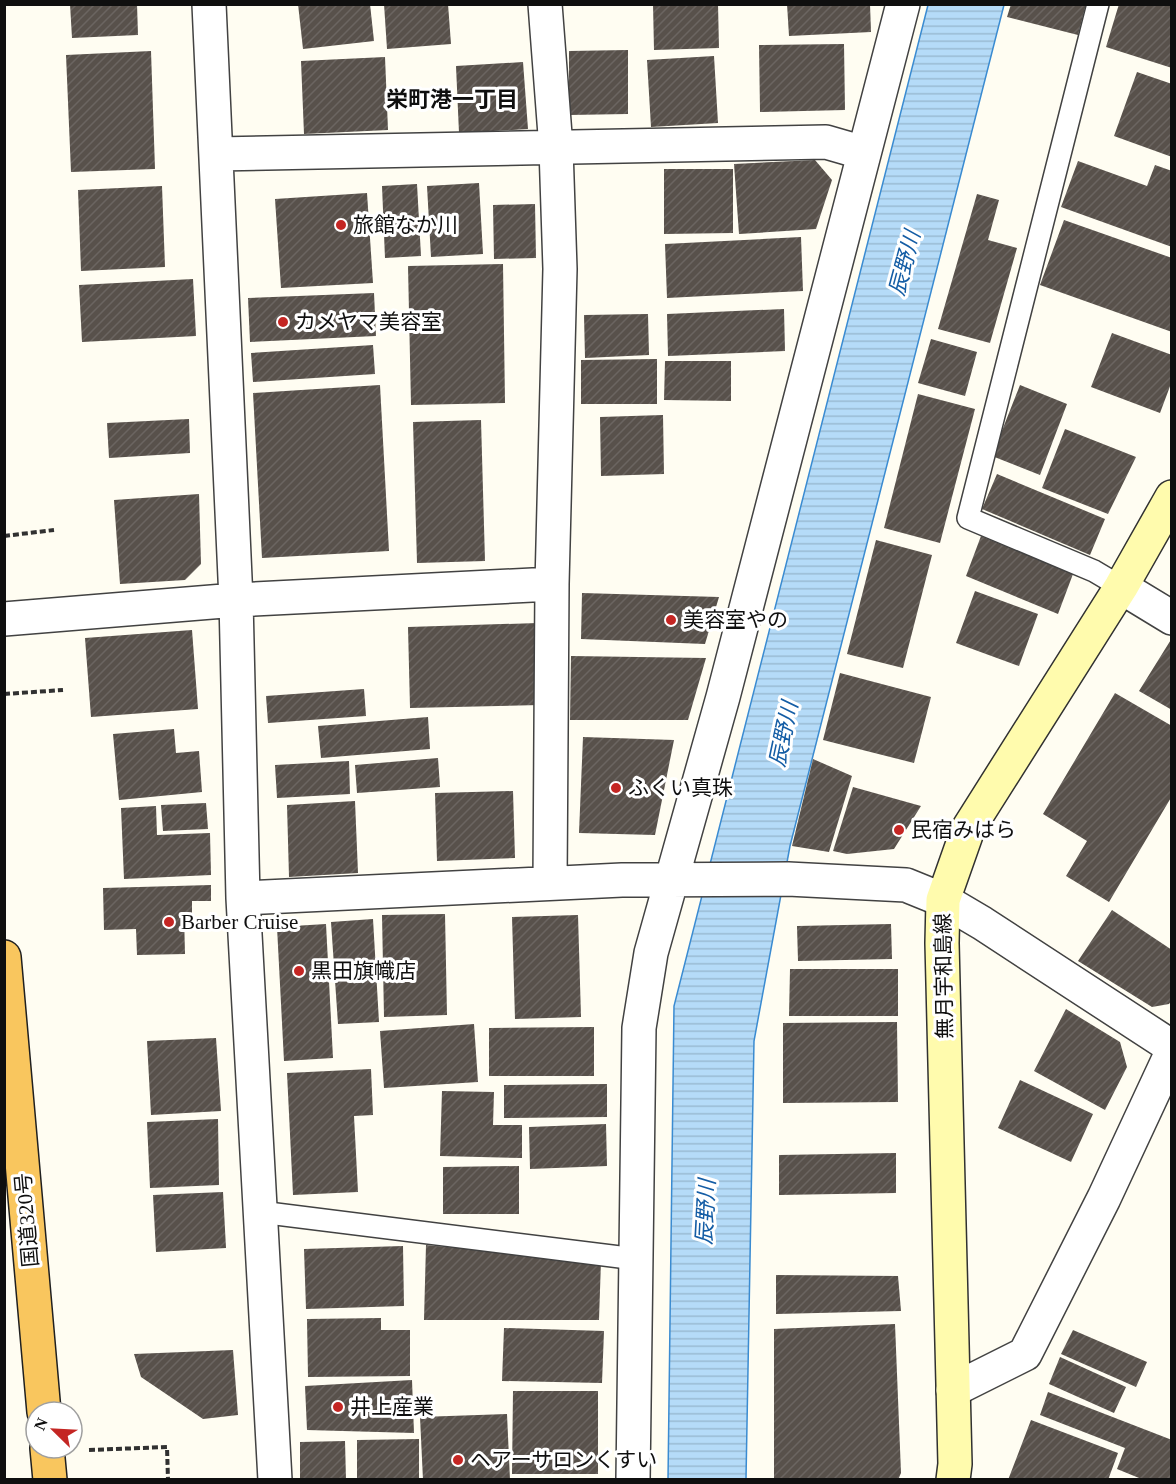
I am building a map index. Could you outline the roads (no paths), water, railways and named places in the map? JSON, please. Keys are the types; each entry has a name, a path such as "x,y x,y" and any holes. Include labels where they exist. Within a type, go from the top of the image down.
{"highway":[{"name":"国道320号","path":"4,957 43,1400"}],"main road":[{"name":"無月宇和島線","path":"953,1479 955,1464 942,943 943,900 968,829 1121,587 1172,497"}],"street":[{"path":"209,4 236,600 243,898 275,1479"},
{"path":"545,4 556,148 560,269 552,584 550,883"},
{"path":"633,1479 639,1028 651,953 685,880 723,697 903,4"},
{"path":"216,154 826,142 864,153"},
{"path":"4,619 236,600 552,584"},
{"path":"1121,587 1172,618"},
{"path":"243,898 550,883 685,880 788,879 906,885 943,900 1172,1047"},
{"path":"953,1390 1025,1354 1104,1198 1172,1052"}],"lane":[{"path":"1098,4 968,518 1094,571 1121,587"},
{"path":"260,1212 636,1259"}],"water":[{"name":"辰野川","path":"928,5 1004,5 790,846 754,1041 746,1479 668,1480 674,1006"}],"place":[{"name":"旅館なか川","path":"341,225"},
{"name":"カメヤマ美容室","path":"283,322"},
{"name":"美容室やの","path":"671,620"},
{"name":"ふくい真珠","path":"616,788"},
{"name":"民宿みはら","path":"899,830"},
{"name":"Barber Cruise","path":"169,922"},
{"name":"黒田旗幟店","path":"299,971"},
{"name":"井上産業","path":"338,1407"},
{"name":"ヘアーサロンくすい","path":"458,1460"}],"district":[{"name":"栄町港一丁目","path":"452,99"}]}
